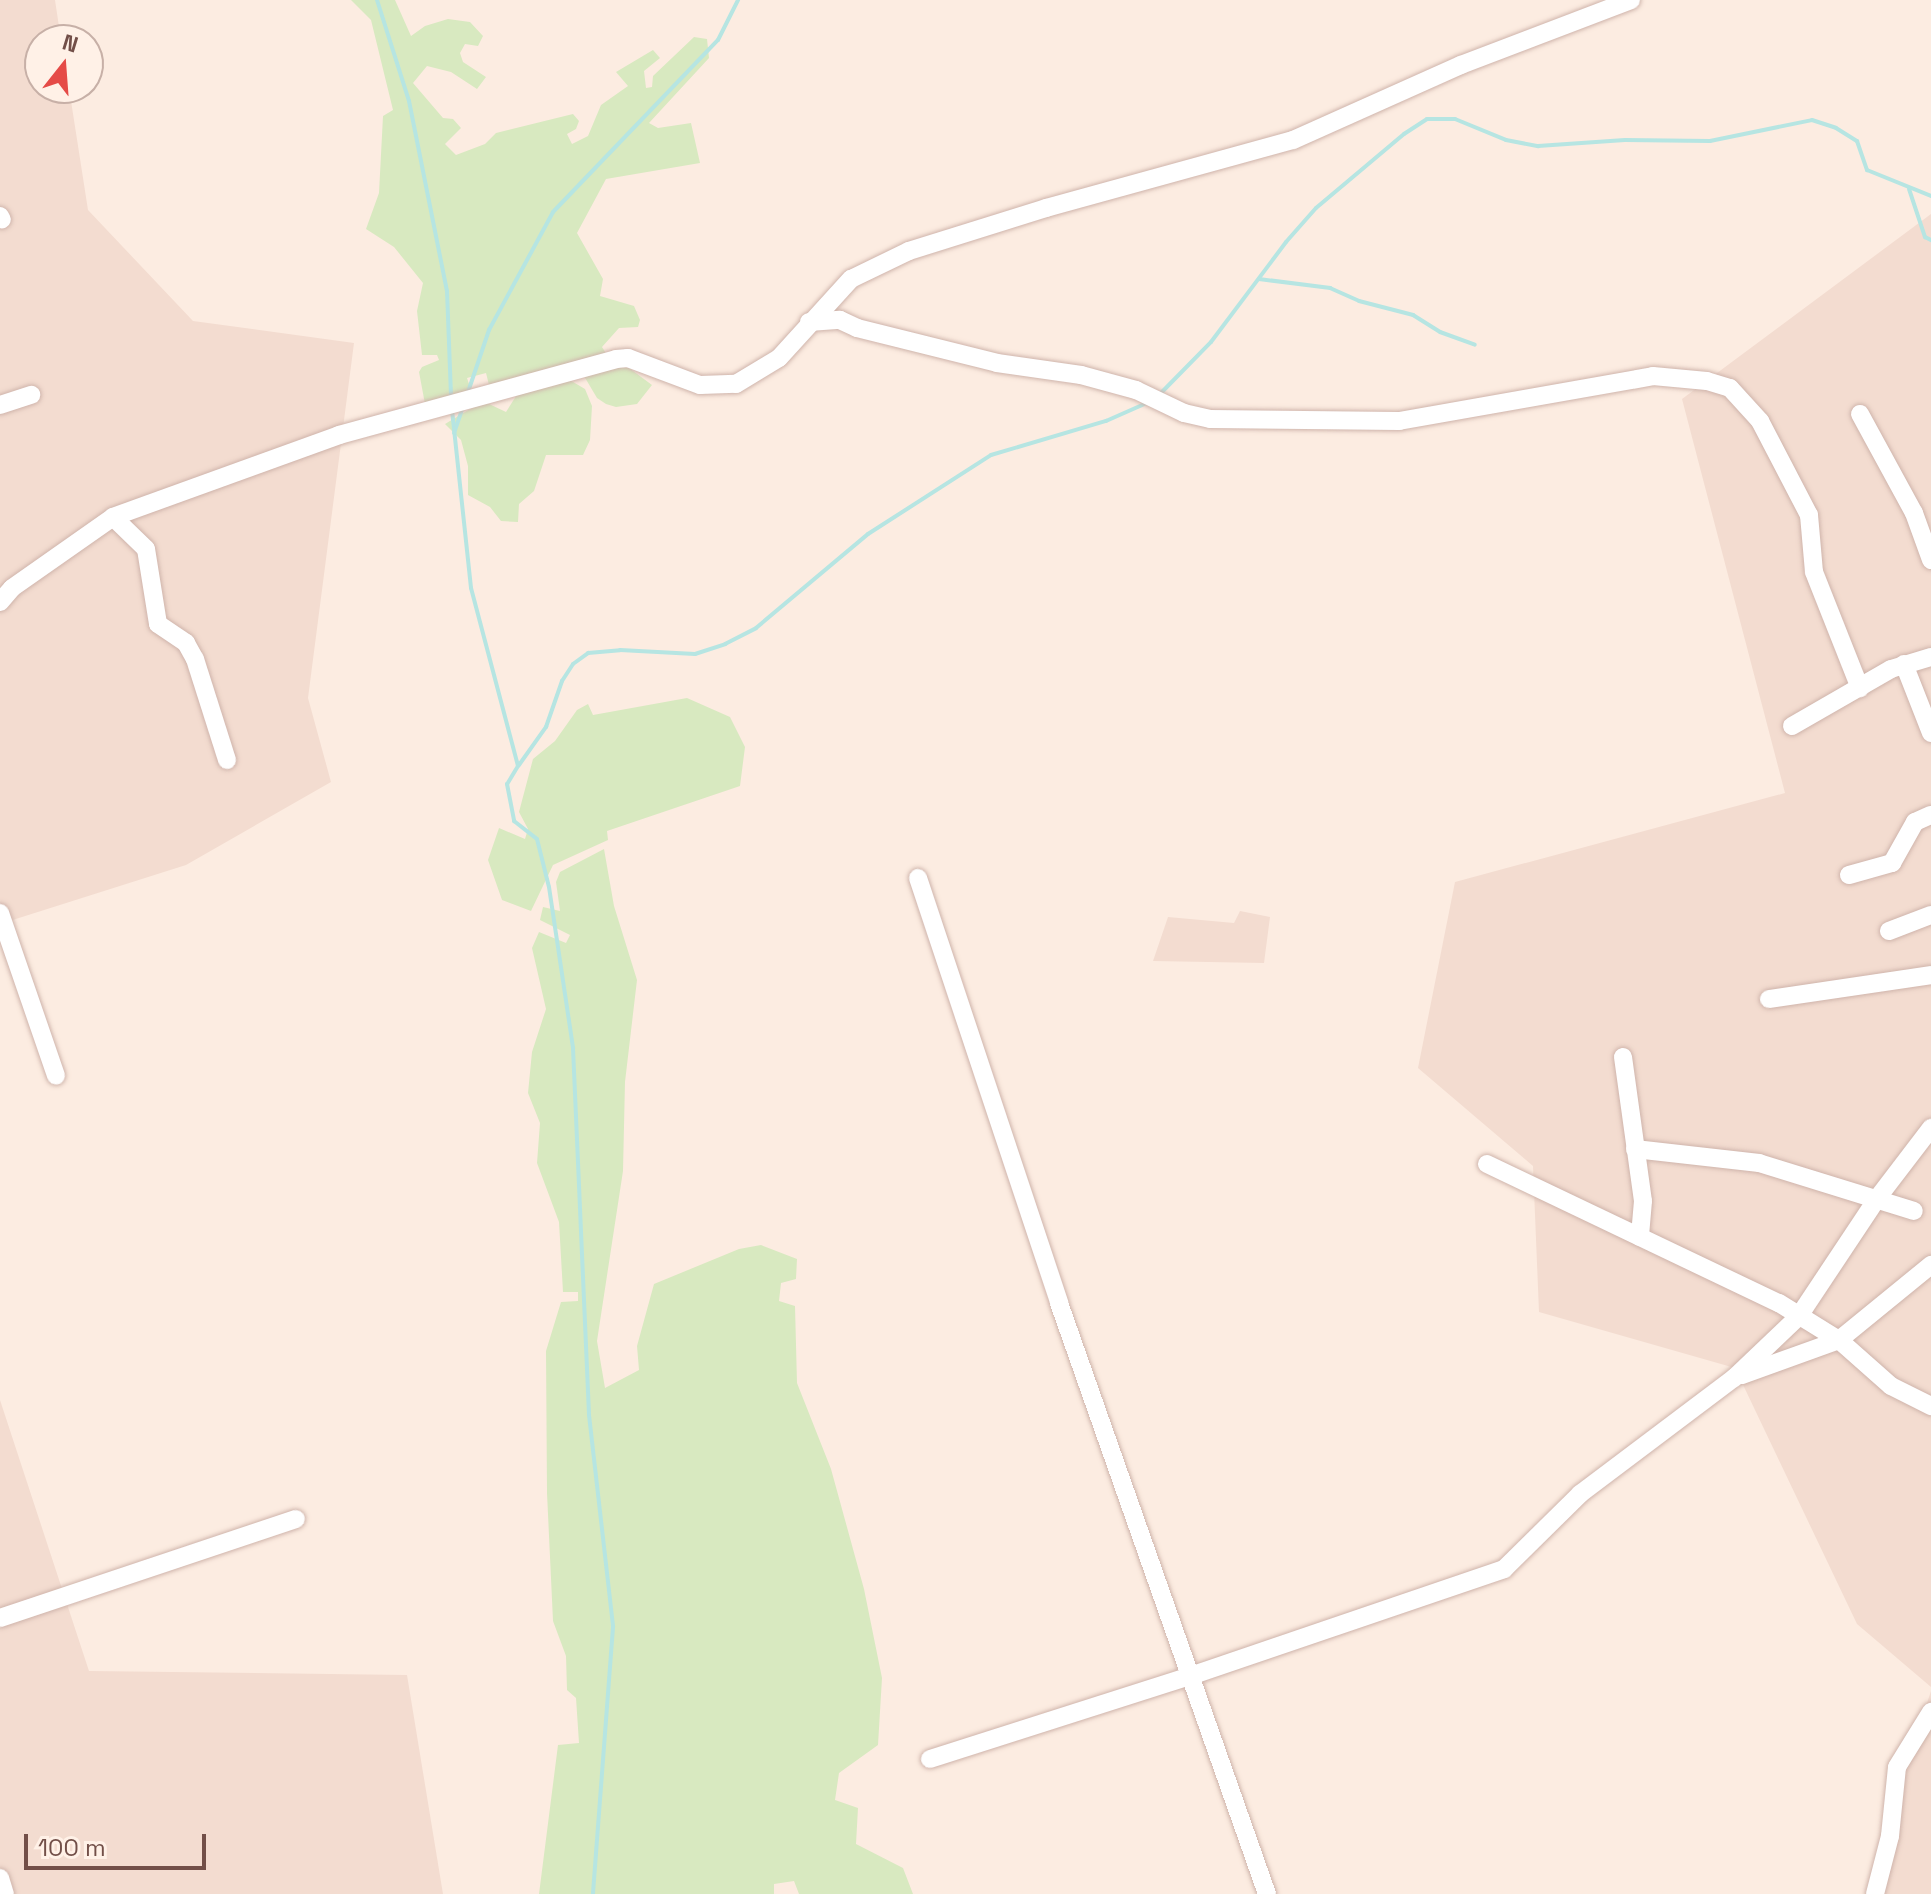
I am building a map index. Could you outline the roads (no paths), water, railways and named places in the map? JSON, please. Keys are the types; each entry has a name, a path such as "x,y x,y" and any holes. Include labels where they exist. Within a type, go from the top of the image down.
{"street":[{"path":"0,602 12,588 113,517 339,435 616,359 628,358 700,385 736,384 779,358 851,279 909,251 1293,140 1461,65 1631,0"},
{"path":"809,322 840,320 857,328 997,363 1081,375 1136,390 1184,413 1210,419 1399,421 1653,376 1707,381 1730,388 1760,421 1809,515 1814,572 1860,688"},
{"path":"0,405 31,395"},
{"path":"1860,414 1914,513 1931,560"},
{"path":"113,517 146,549 158,624 186,643 195,659 227,760"},
{"path":"1792,726 1904,664 1931,657"},
{"path":"1904,664 1931,733"},
{"path":"1849,875 1892,863 1915,822 1931,815"},
{"path":"918,878 1059,1303 1267,1894"},
{"path":"0,913 56,1076"},
{"path":"1889,931 1931,915"},
{"path":"1769,999 1930,976"},
{"path":"1623,1057 1643,1201 1640,1237"},
{"path":"930,1759 1190,1676 1504,1569 1580,1494 1734,1378 1799,1316 1876,1200 1931,1128"},
{"path":"1635,1149 1759,1163 1914,1211"},
{"path":"1487,1164 1779,1303 1839,1340 1891,1386 1931,1406"},
{"path":"1734,1378 1839,1340 1931,1265"},
{"path":"0,1618 296,1519"},
{"path":"1875,1894 1890,1836 1897,1767 1931,1712"},
{"path":"0,1878 5,1894"}],"waterway":[{"path":"377,0 409,101 447,291 451,397"},
{"path":"467,395 489,330 553,212 718,40 738,0"},
{"path":"1159,395 1211,342 1286,242 1316,208 1404,134 1427,119 1455,119 1506,140 1538,146 1625,140 1710,141 1812,120 1836,128 1857,141 1867,170 1931,196"},
{"path":"1909,189 1925,237 1931,240"},
{"path":"1259,279 1330,288 1359,301 1413,315 1440,332 1475,345"},
{"path":"519,765 546,727 562,681 573,664 588,653 620,650 695,654 725,644 756,628 868,534 991,455 1106,421 1149,402"},
{"path":"454,433 463,407"},
{"path":"452,410 471,588 518,766 507,784 514,821 537,839 549,887 573,1048 589,1415 613,1627 593,1894"}]}
